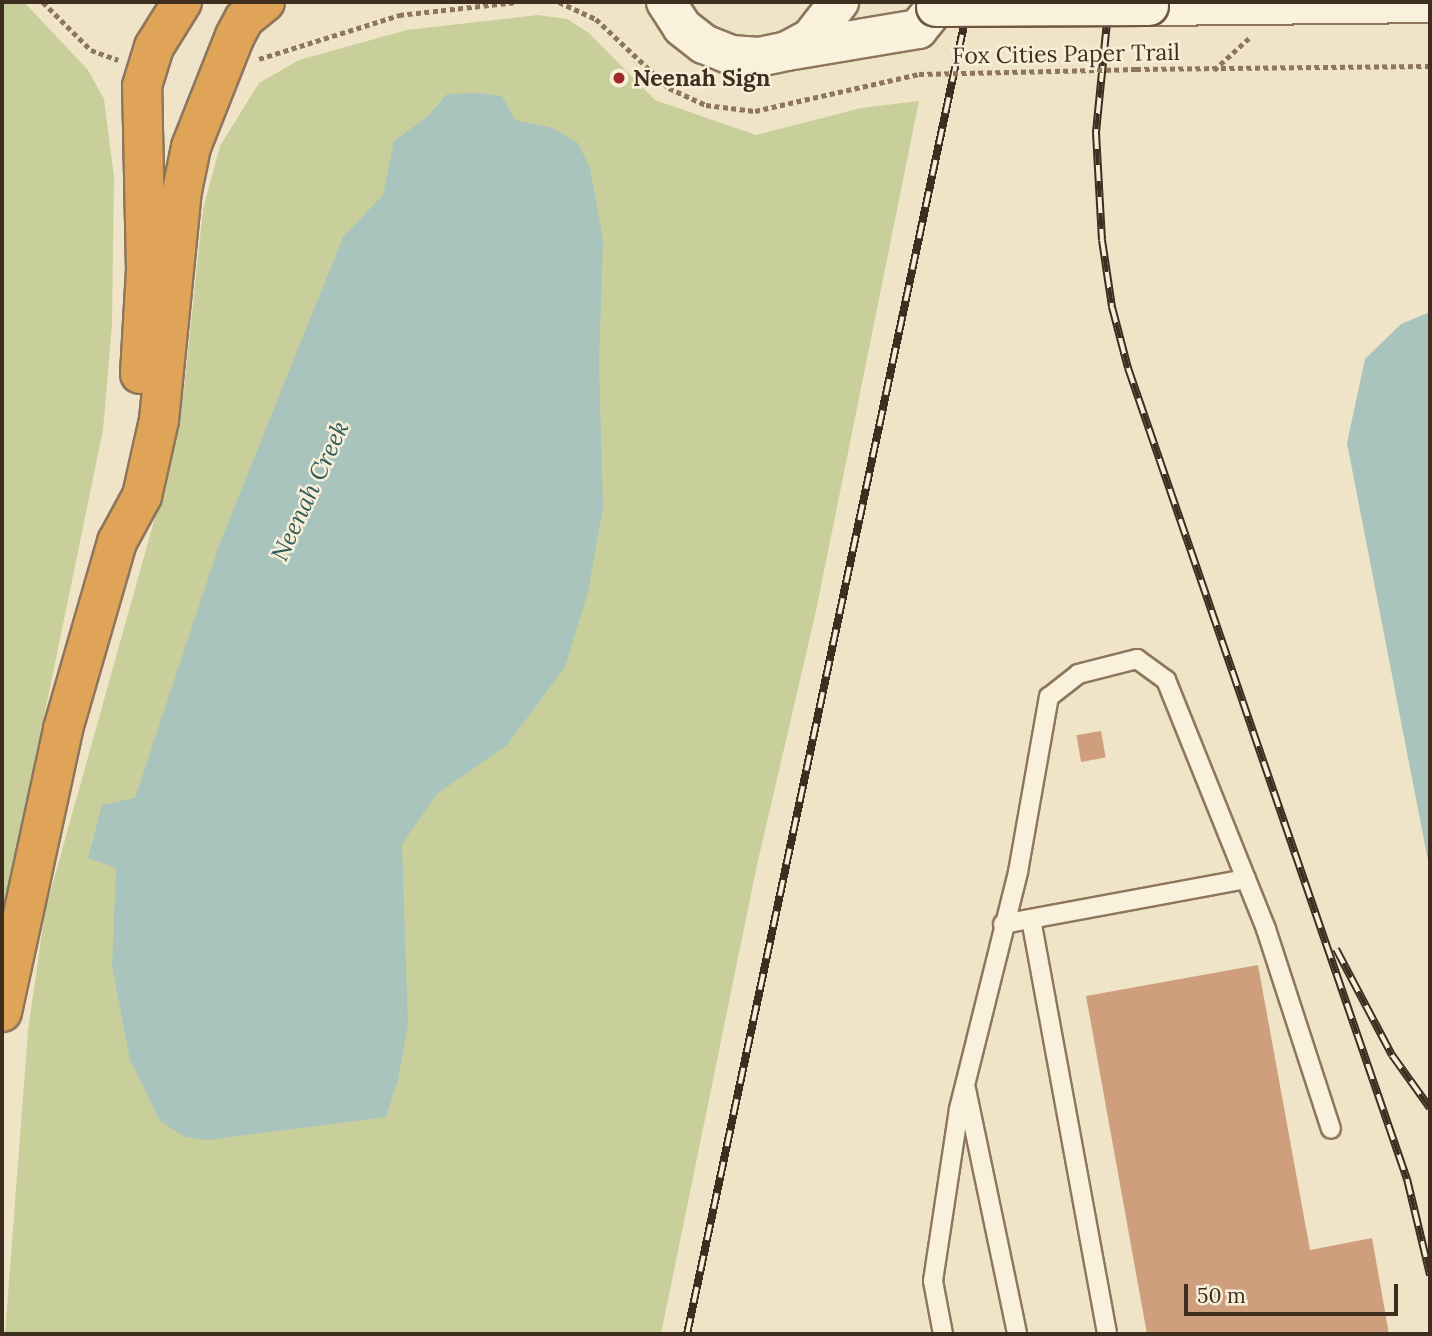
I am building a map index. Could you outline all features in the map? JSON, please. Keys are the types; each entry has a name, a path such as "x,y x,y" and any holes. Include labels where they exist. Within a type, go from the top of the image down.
{"highway":[{"path":"117,542 119,489 134,418 144,318 142,86 154,47 182,2"},
{"path":"2,1012 63,729 117,542 142,496 159,420 182,191 191,147 235,36 244,19 265,2"}],"main road":[{"path":"641,2 674,15 705,44 731,55 759,57 918,29 935,4 1149,6 1430,3"},
{"path":"787,51 811,38 839,2"}],"lane":[{"path":"943,1334 933,1281 965,1082 1018,872 1049,697 1078,674 1137,659 1166,680 1245,879 1331,1129"},
{"path":"1003,924 1245,879"},
{"path":"1031,919 1107,1334"},
{"path":"965,1082 1017,1334"}],"path":[{"path":"892,66 894,79"},
{"name":"Fox Cities Paper Trail","path":"919,74 1430,66"}],"green space":[{"path":"2,2 24,2 88,70 104,99 114,177 112,324 103,430 2,921"},
{"path":"538,15 567,19 589,33 655,100 756,135 861,108 919,101 816,611 757,865 661,1334 5,1334 28,1031 45,911 164,485 184,389 203,209 220,146 259,83 299,60 407,30"}],"water":[{"name":"Neenah Creek","path":"447,94 502,96 515,120 553,128 578,143 590,168 603,240 599,365 603,508 588,592 565,667 507,745 437,794 402,844 408,1024 398,1080 386,1117 208,1140 185,1137 160,1121 130,1060 112,966 116,868 88,858 102,805 135,798 220,543 343,237 383,195 394,141 428,116"},
{"path":"1430,312 1430,871 1347,443 1365,359 1401,324"}],"building":[{"path":"1101,731 1106,758 1081,762 1076,735"},
{"path":"1258,965 1310,1250 1372,1238 1389,1334 1147,1334 1086,996"}],"railway":[{"path":"687,1334 969,2"},
{"path":"1109,2 1096,133 1102,240 1112,307 1128,368 1407,1179 1430,1275"},
{"path":"1336,949 1392,1055 1430,1108"}],"place":[{"name":"Neenah Sign","path":"619,78"}]}
